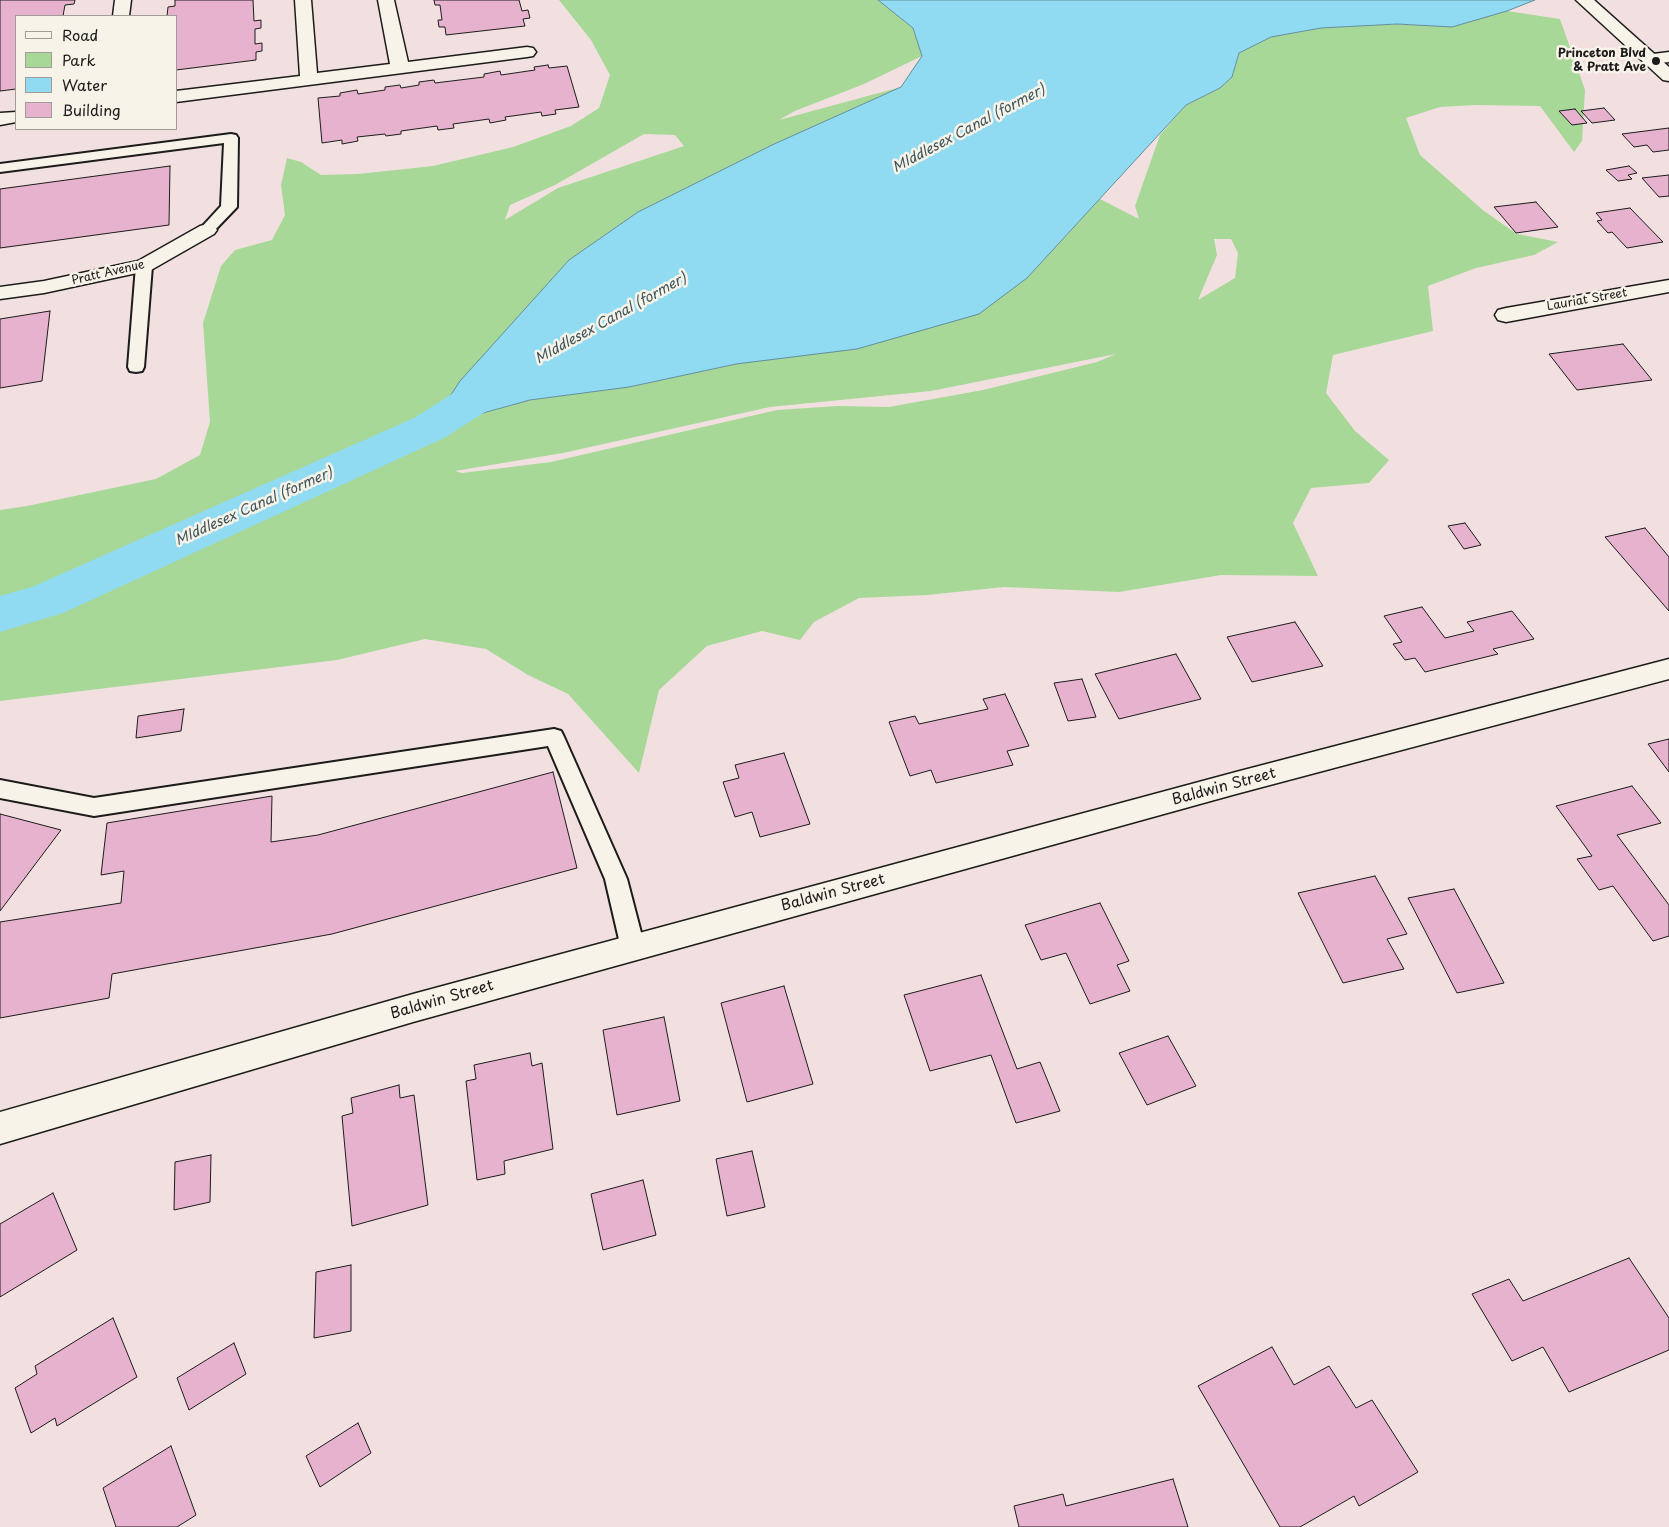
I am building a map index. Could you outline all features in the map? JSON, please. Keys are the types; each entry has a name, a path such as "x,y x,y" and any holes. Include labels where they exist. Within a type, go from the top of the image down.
{"street":[{"path":"121,15 122,0"},
{"path":"304,0 310,80"},
{"path":"386,0 400,68"},
{"path":"1584,0 1669,76"},
{"path":"178,96 527,52"},
{"path":"1651,59 1669,57"},
{"path":"0,119 15,117"},
{"name":"Pratt Avenue","path":"0,293 44,287 144,266 207,230"},
{"name":"Lauriat Street","path":"1506,314 1669,286"},
{"name":"Baldwin Street","path":"0,1128 413,1008 1236,783 1669,669"}],"lane":[{"path":"0,168 231,138 229,207 207,230"},
{"path":"136,367 144,266"},
{"path":"0,789 94,807 554,737 616,879 632,948"}],"green space":[{"path":"559,0 878,0 913,28 922,56 864,84 795,111 779,120 901,87 772,145 638,212 569,260 529,305 430,428 530,400 629,387 736,364 1027,278 1100,199 1139,219 1135,206 1160,135 1186,105 1220,88 1232,77 1239,53 1271,37 1321,28 1397,24 1452,27 1507,11 1560,19 1585,90 1582,141 1574,152 1540,106 1475,105 1440,107 1406,118 1420,155 1484,211 1517,234 1558,242 1534,255 1476,268 1428,286 1433,331 1333,355 1326,393 1355,431 1389,460 1369,483 1311,488 1293,523 1318,576 1221,575 1119,592 1004,587 927,595 859,598 814,622 800,640 762,631 707,646 659,690 639,773 568,694 528,675 486,649 425,639 337,660 0,701 0,510 156,479 200,455 210,422 203,323 221,266 235,250 272,240 285,215 281,185 287,158 301,162 321,175 358,174 433,166 513,147 571,126 599,108 610,75 591,40","holes":["644,134 675,135 684,146 558,188 505,220 510,205 555,185","1214,239 1231,239 1238,253 1235,278 1198,300 1217,255","1116,354 1097,362 983,390 889,407 838,406 777,410 551,462 462,473 455,471 563,453 770,407 931,391"]}],"water":[{"path":"878,0 1535,0 1507,11 1452,27 1397,24 1321,28 1271,37 1239,53 1232,77 1220,88 1186,105 1027,278 979,314 857,349 736,364 629,387 530,400 429,428 460,381 569,260 638,212 772,145 901,87 922,56 913,28"}],"building":[{"path":"0,0 75,0 74,4 65,5 63,15 15,15 15,89 0,91"},
{"path":"175,0 253,0 254,21 261,20 261,28 255,29 255,44 262,43 262,51 256,52 256,60 178,70 178,15 167,15 168,7 175,6"},
{"path":"434,0 519,0 522,11 528,10 530,18 523,19 525,26 446,35 445,27 439,27 438,20 442,20 440,5 435,5"},
{"path":"548,65 549,68 567,66 579,107 555,110 556,114 542,116 541,112 505,117 506,120 490,123 489,119 453,124 454,128 438,130 437,126 401,131 401,134 357,137 358,141 342,144 342,140 322,143 318,98 340,96 340,93 357,90 358,94 385,90 385,87 400,85 401,88 419,85 419,82 434,80 435,83 484,77 484,74 500,71 501,75 535,70 534,67"},
{"path":"1604,108 1615,120 1592,123 1581,111"},
{"path":"1575,109 1587,123 1572,125 1559,111"},
{"path":"1669,128 1669,150 1653,152 1647,145 1634,147 1622,134"},
{"path":"170,166 169,225 0,248 0,189"},
{"path":"1629,166 1637,173 1628,175 1632,179 1618,181 1606,170"},
{"path":"1669,175 1669,196 1659,197 1642,178"},
{"path":"1536,202 1558,227 1516,233 1494,207"},
{"path":"1630,208 1663,242 1627,248 1612,232 1608,233 1597,221 1602,220 1596,213"},
{"path":"50,311 42,381 0,388 0,319"},
{"path":"1623,344 1652,380 1577,390 1549,354"},
{"path":"1465,523 1481,545 1464,549 1448,526"},
{"path":"1645,528 1669,557 1669,611 1605,537"},
{"path":"1422,607 1445,638 1474,631 1467,622 1512,611 1534,639 1493,649 1498,654 1425,672 1415,658 1405,660 1393,644 1402,642 1384,616"},
{"path":"1295,622 1323,666 1252,682 1227,637"},
{"path":"1176,654 1201,699 1119,719 1095,674"},
{"path":"1082,679 1096,717 1068,721 1054,683"},
{"path":"1005,694 1029,746 1007,751 1013,765 936,783 931,770 910,776 889,722 915,716 919,724 988,709 983,699"},
{"path":"184,709 181,731 136,738 138,716"},
{"path":"1669,739 1669,772 1648,744"},
{"path":"784,753 810,824 760,837 752,812 735,817 723,782 739,778 735,765"},
{"path":"553,772 577,868 332,934 112,974 109,998 0,1018 0,922 121,903 124,871 101,875 107,823 272,796 271,842 318,835"},
{"path":"1632,786 1661,823 1617,835 1669,905 1669,936 1653,941 1613,886 1599,890 1577,859 1592,856 1556,806"},
{"path":"0,814 61,830 0,911"},
{"path":"1375,876 1407,934 1387,939 1404,969 1343,983 1298,893"},
{"path":"1454,889 1504,983 1457,993 1408,898"},
{"path":"1100,903 1129,961 1117,965 1130,991 1090,1004 1066,953 1041,960 1025,925"},
{"path":"981,975 1017,1069 1040,1062 1060,1111 1016,1123 991,1055 930,1071 904,995"},
{"path":"784,986 813,1084 747,1102 721,1003"},
{"path":"664,1017 680,1101 617,1115 603,1030"},
{"path":"1168,1036 1196,1086 1147,1105 1119,1053"},
{"path":"530,1053 532,1066 542,1063 553,1149 504,1161 505,1174 477,1180 466,1081 476,1079 474,1065"},
{"path":"399,1085 400,1098 414,1095 428,1205 352,1226 342,1116 353,1113 351,1098"},
{"path":"752,1151 765,1207 727,1216 716,1159"},
{"path":"211,1155 210,1202 174,1210 175,1162"},
{"path":"643,1180 656,1235 603,1250 591,1194"},
{"path":"53,1193 77,1250 0,1297 0,1224"},
{"path":"1629,1258 1669,1318 1669,1350 1569,1392 1543,1347 1512,1361 1472,1294 1509,1279 1523,1301"},
{"path":"351,1265 351,1331 314,1338 316,1272"},
{"path":"113,1318 137,1377 57,1426 55,1418 31,1433 15,1388 37,1374 35,1366"},
{"path":"234,1343 246,1374 189,1410 177,1378"},
{"path":"1272,1347 1294,1385 1329,1366 1356,1408 1372,1400 1418,1472 1359,1506 1354,1496 1300,1527 1280,1527 1198,1386"},
{"path":"358,1423 371,1453 320,1487 306,1456"},
{"path":"171,1446 196,1515 177,1527 116,1527 103,1488"},
{"path":"1173,1479 1188,1527 1019,1527 1014,1506 1063,1494 1066,1506"}],"waterway":[{"name":"MIddlesex Canal (former)","path":"0,614 46,601 429,428 489,390"}],"place":[{"name":"Princeton Blvd & Pratt Ave","path":"1656,61"}]}
